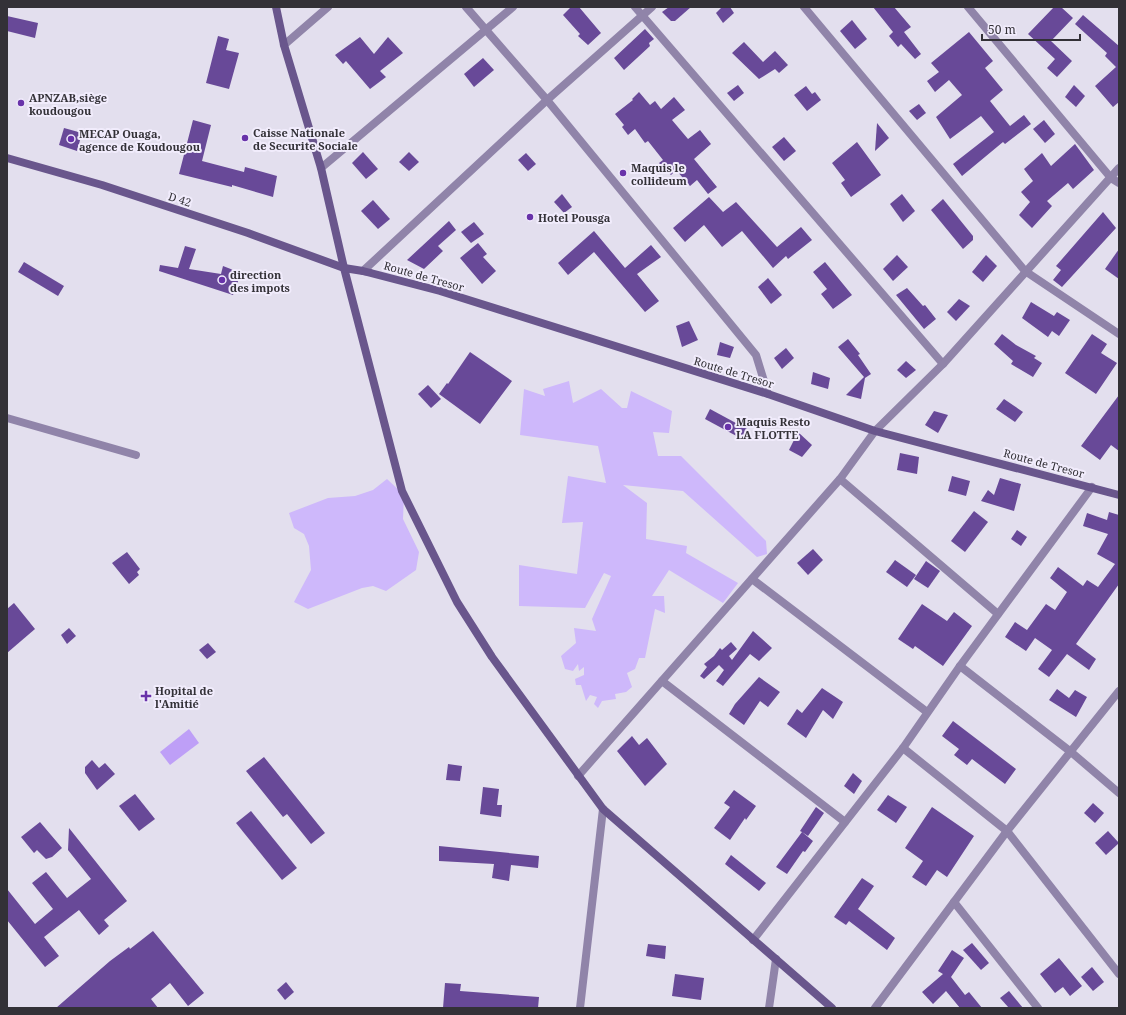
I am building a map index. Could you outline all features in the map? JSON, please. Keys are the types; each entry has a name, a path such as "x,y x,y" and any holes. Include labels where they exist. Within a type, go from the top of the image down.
{"street":[{"path":"276,7 284,45 321,168 344,268 402,491 457,602 492,657 578,776 604,809 832,1008"},
{"path":"284,45 328,7"},
{"path":"466,7 485,32 547,100 756,355 768,394"},
{"path":"321,168 513,7"},
{"path":"635,7 943,364"},
{"path":"652,7 547,100 363,271 875,431"},
{"path":"804,7 1025,271 1119,334"},
{"path":"968,7 1111,178 1119,183"},
{"name":"D 42","path":"7,158 102,186 248,233 344,268"},
{"path":"578,776 840,479 875,431 943,364 1119,168"},
{"name":"Route de Tresor","path":"344,268 363,271 440,291 768,394 875,431 1119,495"},
{"path":"7,418 136,455"},
{"path":"840,479 998,614"},
{"path":"753,940 903,748 960,666 1092,487"},
{"path":"752,579 927,712"},
{"path":"960,666 1071,752 1119,793"},
{"path":"662,681 845,822"},
{"path":"875,1008 1007,830 1119,691"},
{"path":"903,748 1007,830 1119,974"},
{"path":"580,1008 604,809"},
{"path":"954,902 1038,1008"},
{"path":"769,1008 776,959"}],"shaded area":[{"path":"569,381 573,403 601,389 622,408 627,408 631,391 672,411 669,433 653,432 658,456 681,456 766,541 767,554 757,557 683,491 623,485 647,503 646,539 687,546 686,553 738,583 723,603 669,570 652,596 664,596 665,613 655,609 645,658 639,658 635,669 627,673 632,687 626,692 615,694 616,699 602,701 598,708 594,704 597,697 590,695 586,701 581,685 576,685 575,679 584,675 584,667 579,671 578,664 573,671 565,669 561,656 576,643 574,628 596,631 592,619 611,576 604,573 585,608 519,606 519,565 577,574 583,522 562,523 568,476 606,483 598,446 520,435 524,389 545,396 543,389"},
{"path":"387,479 404,495 403,519 419,552 416,570 386,591 373,586 362,588 308,609 294,602 311,570 309,546 304,534 294,528 289,513 328,498 355,496 373,490"},
{"path":"189,729 199,743 170,765 160,752"}],"building":[{"path":"571,7 579,7 601,33 588,45 578,36 580,34 563,15"},
{"path":"669,7 691,7 675,21 671,21 662,12"},
{"path":"722,7 730,7 734,13 723,23 716,13"},
{"path":"873,7 894,7 911,27 904,32 921,54 915,59 901,44 898,47 889,36 893,32"},
{"path":"1054,7 1061,7 1073,18 1051,41 1072,61 1057,77 1047,68 1055,59 1028,34"},
{"path":"1083,15 1119,46 1119,102 1113,107 1095,86 1116,67 1105,56 1107,53 1075,24"},
{"path":"7,16 38,23 35,38 7,31"},
{"path":"852,20 867,39 855,49 840,31"},
{"path":"645,29 654,39 649,43 650,46 624,70 614,58"},
{"path":"969,32 993,61 985,68 1003,90 990,101 1010,126 1024,115 1031,124 1005,144 1003,142 962,176 953,164 994,132 981,116 950,139 936,117 962,95 949,80 935,92 927,81 939,72 931,63"},
{"path":"218,36 229,39 226,50 239,53 229,89 206,83"},
{"path":"360,37 374,54 388,37 403,53 380,71 386,77 370,89 346,61 343,64 335,55"},
{"path":"744,42 763,62 775,51 788,65 779,73 775,69 759,79 732,53"},
{"path":"483,58 494,70 474,87 464,74"},
{"path":"738,85 744,93 734,101 727,93"},
{"path":"1074,85 1085,96 1076,107 1065,97"},
{"path":"806,86 812,94 815,92 821,100 807,111 794,95"},
{"path":"639,92 650,105 655,101 661,109 674,97 685,110 672,120 688,139 700,130 711,144 694,159 717,187 708,194 697,180 690,186 676,170 671,175 659,163 663,160 648,141 645,143 635,129 628,135 622,127 624,125 615,114 633,100 632,99"},
{"path":"919,104 926,113 917,120 909,111"},
{"path":"193,120 211,125 202,161 244,172 245,167 277,176 273,197 232,185 232,187 179,174"},
{"path":"1044,120 1055,134 1045,143 1033,129"},
{"path":"877,123 889,138 875,151"},
{"name":"MECAP Ouaga, agence de Koudougou","path":"64,128 82,133 77,151 59,145"},
{"path":"784,137 796,151 784,161 772,147"},
{"path":"857,142 881,175 851,197 841,183 845,180 832,163"},
{"path":"1075,144 1094,170 1073,189 1068,183 1047,201 1052,206 1032,228 1019,215 1030,202 1021,192 1033,181 1024,169 1042,153 1051,166"},
{"path":"363,152 378,169 366,179 352,163"},
{"path":"409,152 419,162 409,171 399,162"},
{"path":"526,153 536,164 528,171 518,160"},
{"path":"562,194 572,207 564,213 554,202"},
{"path":"902,194 915,211 903,222 890,204"},
{"path":"709,197 723,212 736,202 777,247 801,227 812,240 788,259 786,256 773,268 742,231 722,247 704,225 685,242 673,228"},
{"path":"943,199 973,236 973,240 963,249 931,210"},
{"path":"373,200 390,219 378,229 361,211"},
{"path":"1103,212 1116,228 1062,287 1053,280 1061,270 1056,266"},
{"path":"449,221 456,230 438,246 443,251 424,269 407,260"},
{"path":"474,222 484,234 471,243 461,232"},
{"path":"594,231 625,268 651,245 661,257 637,274 659,301 645,312 594,252 568,275 558,263"},
{"path":"478,243 487,254 483,257 496,271 482,284 460,258"},
{"path":"185,246 196,249 189,269 221,274 223,266 241,273 233,295 159,271 160,265 178,268"},
{"path":"1119,249 1119,279 1105,269"},
{"path":"897,255 908,267 893,281 883,269"},
{"path":"986,255 997,266 983,282 972,272"},
{"path":"24,262 64,286 58,296 18,272"},
{"path":"825,262 852,295 833,309 821,294 827,289 813,272"},
{"path":"768,278 782,295 771,304 758,287"},
{"path":"907,288 923,306 925,305 936,319 924,329 896,295"},
{"path":"959,299 970,306 956,321 947,312"},
{"path":"1031,302 1054,316 1057,312 1070,320 1059,336 1052,331 1048,337 1022,318"},
{"path":"689,321 698,340 682,347 676,326"},
{"path":"1002,334 1016,345 1036,356 1034,358 1042,363 1033,377 1011,364 1013,361 994,344"},
{"path":"1092,334 1107,344 1101,353 1117,363 1096,394 1065,373"},
{"path":"848,339 860,354 858,355 871,374 865,378 861,399 846,395 864,377 838,347"},
{"path":"720,342 734,347 730,358 717,355"},
{"path":"786,348 794,358 782,369 774,358"},
{"path":"470,352 512,381 480,424 439,394 447,383 448,384"},
{"path":"906,361 916,370 906,378 897,370"},
{"path":"813,372 830,378 828,389 811,384"},
{"path":"428,385 441,399 431,408 418,394"},
{"path":"1119,395 1119,451 1111,445 1100,460 1081,446"},
{"path":"1004,399 1023,412 1015,422 996,409"},
{"path":"710,409 747,429 742,439 705,419"},
{"path":"934,411 948,415 938,433 925,425"},
{"path":"798,432 812,445 802,457 789,450"},
{"path":"900,453 919,457 917,474 897,470"},
{"path":"952,476 970,481 966,496 948,491"},
{"path":"1000,478 1021,484 1014,511 981,501 988,490 994,495"},
{"path":"974,511 988,522 965,552 951,541"},
{"path":"1109,512 1119,515 1119,584 1076,644 1096,659 1089,670 1067,654 1049,677 1038,669 1052,650 1035,638 1026,651 1005,637 1015,622 1027,630 1046,604 1055,610 1067,592 1050,578 1058,567 1083,586 1087,580 1098,587 1115,564 1097,554 1108,534 1083,526 1087,513 1107,520"},
{"path":"1017,530 1027,537 1021,546 1011,539"},
{"path":"813,549 823,560 808,575 797,563"},
{"path":"127,552 140,569 137,572 139,575 129,584 112,563"},
{"path":"895,560 916,575 907,587 886,572"},
{"path":"926,561 940,571 928,588 914,579"},
{"path":"14,603 35,629 7,653 7,609"},
{"path":"922,604 947,621 954,612 972,626 943,666 915,646 913,649 898,639"},
{"path":"69,628 76,636 67,644 61,635"},
{"path":"753,631 772,648 759,661 750,654 723,686 716,681 724,670 719,665 704,679 700,676 707,667 704,664 714,656 720,648 722,650 731,642 737,649 729,656 732,660"},
{"path":"208,643 216,652 207,659 199,650"},
{"path":"759,677 780,692 768,707 760,701 744,725 729,714 735,704"},
{"path":"822,688 843,702 833,719 823,710 806,738 787,724 797,709 802,713"},
{"path":"1057,689 1069,698 1075,690 1087,697 1076,717 1049,700"},
{"path":"953,721 1016,769 1005,784 972,759 967,765 954,755 959,749 942,736"},
{"path":"632,736 639,745 647,738 667,764 645,786 617,751"},
{"path":"264,757 325,833 311,844 287,814 283,817 246,771"},
{"path":"92,760 99,768 105,763 115,774 97,790 85,773 85,767"},
{"path":"448,764 462,766 460,781 446,780"},
{"path":"853,773 862,781 854,794 844,786"},
{"path":"483,787 499,789 497,805 502,805 501,817 480,814"},
{"path":"734,790 756,806 746,820 745,818 730,840 714,828 730,807 724,803"},
{"path":"135,794 155,819 139,831 119,806"},
{"path":"888,795 907,807 896,823 877,810"},
{"path":"1093,803 1104,813 1095,823 1084,813"},
{"path":"816,807 824,813 808,836 800,831"},
{"path":"932,807 974,836 947,877 937,870 926,886 912,877 923,861 905,848"},
{"path":"251,811 297,868 282,880 236,823"},
{"path":"40,822 62,848 52,857 46,859 37,850 34,853 21,837"},
{"path":"69,828 127,901 104,920 109,926 99,935 79,910 44,937 59,956 45,967 7,920 7,889 35,924 53,909 32,883 46,872 67,898 91,879 68,850"},
{"path":"1108,831 1119,843 1106,855 1095,843"},
{"path":"802,832 813,841 805,852 803,851 787,874 776,867"},
{"path":"439,846 539,856 538,868 511,865 509,881 492,878 494,864 439,861"},
{"path":"731,855 766,883 759,891 725,864"},
{"path":"862,878 874,886 858,909 895,938 887,950 849,921 846,925 834,917"},
{"path":"153,931 204,993 188,1006 170,983 151,999 158,1008 56,1008 110,961 129,947 130,949"},
{"path":"972,943 989,963 981,970 963,950"},
{"path":"648,944 666,946 665,959 646,956"},
{"path":"952,950 964,958 951,977 965,995 969,992 982,1008 960,1008 946,991 933,1004 922,992 943,974 938,971"},
{"path":"1059,958 1082,986 1070,996 1063,987 1055,993 1040,974"},
{"path":"1092,967 1104,982 1093,991 1081,977"},
{"path":"675,974 704,978 701,1000 672,996"},
{"path":"286,982 294,992 285,1000 277,990"},
{"path":"445,983 461,984 460,991 539,997 538,1008 443,1008"},
{"path":"1009,991 1023,1008 1009,1008 1000,998"}],"place":[{"name":"APNZAB,siège koudougou","path":"21,103"},
{"name":"Caisse Nationale de Securite Sociale","path":"245,138"},
{"name":"MECAP Ouaga, agence de Koudougou","path":"71,139"},
{"name":"Maquis le collideum","path":"623,173"},
{"name":"Hotel Pousga","path":"530,217"},
{"name":"direction des impots","path":"222,280"},
{"name":"Maquis Resto LA FLOTTE","path":"728,427"},
{"name":"Hopital de l'Amitié","path":"146,696"}]}
